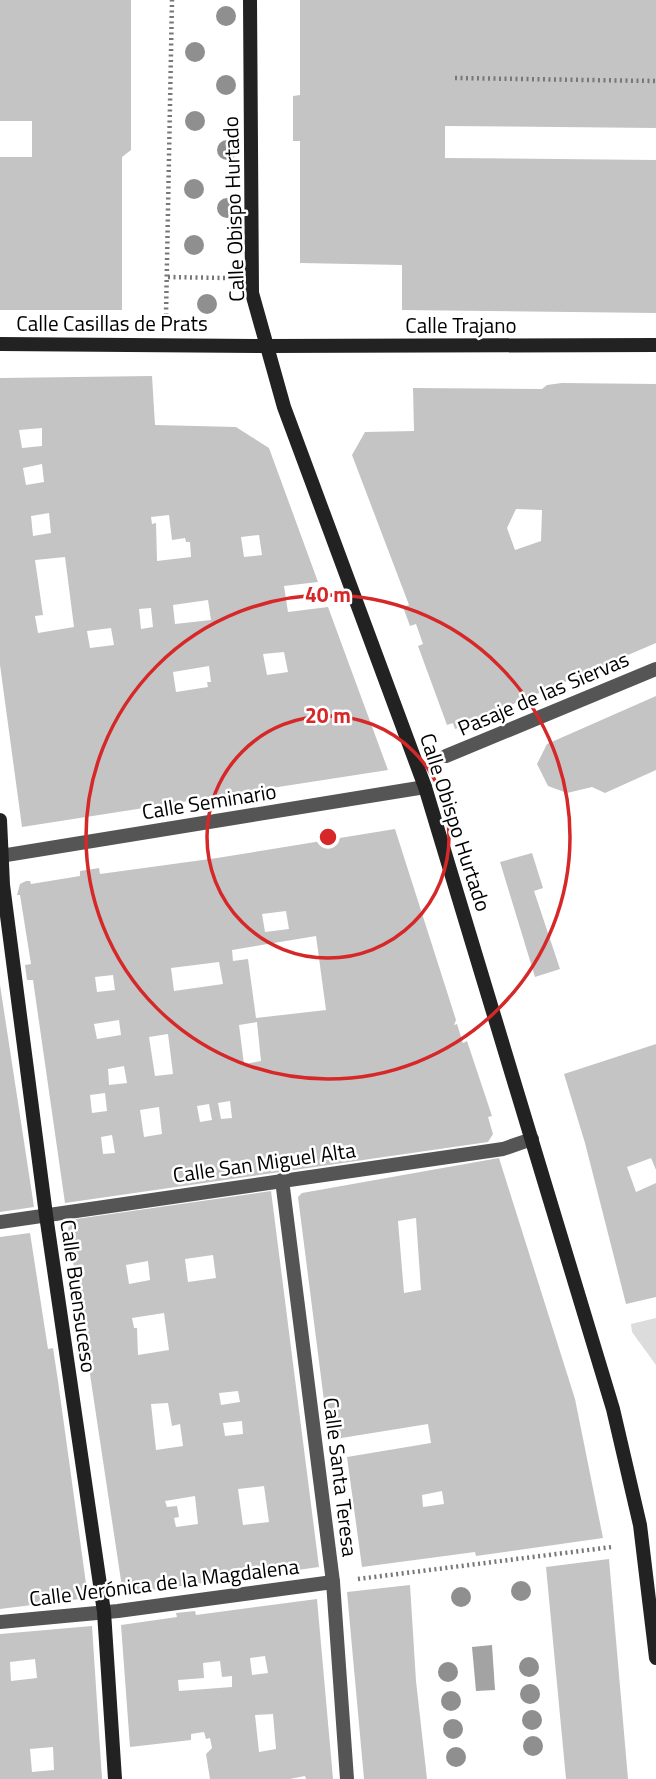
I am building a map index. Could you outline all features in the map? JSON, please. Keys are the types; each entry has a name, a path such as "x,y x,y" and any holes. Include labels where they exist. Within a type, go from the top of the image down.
{"main road":[{"name":"Calle Obispo Hurtado","path":"250,0 252,293 284,407 425,788 613,1409 640,1525 656,1658"},
{"name":"Calle Casillas de Prats","path":"0,344 265,346"},
{"name":"Calle Trajano","path":"265,346 656,345"},
{"name":"Calle Buensuceso","path":"0,820 2,886 46,1215 104,1612 115,1779"}],"street":[{"name":"Pasaje de las Siervas","path":"446,756 656,668"},
{"name":"Calle Seminario","path":"1,856 425,788"},
{"name":"Calle San Miguel Alta","path":"0,1222 503,1149 532,1139"},
{"name":"Calle Santa Teresa","path":"282,1180 333,1582 347,1779"},
{"name":"Calle Verónica de la Magdalena","path":"0,1622 104,1612 333,1582"}],"path":[{"path":"154,315 168,315 172,0"},
{"path":"455,78 656,81"},
{"path":"168,277 233,278"},
{"path":"333,1582 612,1547"}],"shaded area":[{"path":"656,1318 656,1365 632,1332 631,1324"},
{"path":"492,1645 495,1690 476,1691 472,1647"}],"building":[{"path":"0,0 131,0 131,150 122,157 122,310 0,310 0,157 32,157 32,121 0,121"},
{"path":"300,0 656,0 656,128 445,126 445,158 656,160 656,313 402,310 402,265 300,263 300,141 293,141 293,96 300,95"},
{"path":"152,376 155,425 236,427 269,448 318,582 284,586 288,612 328,607 388,770 22,827 0,665 0,378","holes":["42,428 42,446 22,448 19,430","42,464 44,482 26,485 23,468","49,513 51,533 33,536 31,516","169,515 172,540 185,538 186,542 190,542 191,557 157,561 156,523 152,524 151,517","259,535 262,555 244,557 241,537","65,557 74,627 38,633 35,616 43,615 35,560","208,600 211,620 175,624 173,605","151,608 153,627 141,629 139,609","111,628 114,645 90,648 87,631","284,652 288,672 267,675 263,654","209,666 211,682 207,682 208,687 176,692 173,672"]},
{"path":"656,384 656,643 455,729 453,723 447,725 418,646 423,644 416,624 410,626 403,607 409,605 352,455 365,432 414,431 413,388 542,389 547,385","holes":["516,509 542,510 541,541 515,550 507,528"]},
{"path":"656,696 656,770 605,793 592,787 567,793 548,786 537,764 547,744"},
{"path":"395,829 456,1020 454,1025 457,1024 463,1043 467,1041 492,1116 488,1117 493,1134 488,1142 65,1203 33,980 27,980 25,965 31,964 20,895 17,895 20,884 26,881 31,884 80,876 80,871 99,868 100,874","holes":["286,911 289,929 265,932 262,914","316,936 326,1010 256,1018 248,959 233,961 232,950","219,962 223,984 174,991 171,968","113,975 115,990 97,992 95,977","119,1020 121,1035 97,1039 94,1024","257,1022 261,1061 244,1064 239,1025","168,1034 173,1074 155,1076 149,1037","124,1066 127,1083 109,1085 108,1069","105,1093 107,1111 92,1113 90,1095","230,1101 232,1118 221,1119 218,1103","209,1104 212,1120 200,1122 197,1106","159,1107 162,1134 144,1137 140,1110","112,1135 115,1153 103,1154 101,1137"]},
{"path":"532,853 543,888 534,891 560,969 535,977 500,862"},
{"path":"0,985 34,1207 0,1212"},
{"path":"656,1044 656,1170 651,1158 627,1167 636,1192 656,1183 656,1297 626,1304 585,1143 564,1074"},
{"path":"499,1158 575,1399 603,1538 476,1556 475,1552 362,1567 347,1457 431,1443 428,1424 329,1440 298,1197 302,1193","holes":["416,1218 421,1290 404,1293 398,1221","442,1491 444,1504 423,1507 422,1495"]},
{"path":"271,1191 319,1567 123,1594 68,1228 76,1219","holes":["213,1255 216,1278 188,1282 185,1259","148,1261 150,1280 129,1284 126,1265","164,1313 169,1350 138,1355 137,1328 134,1328 132,1318","238,1391 240,1402 221,1405 219,1393","168,1403 172,1426 180,1424 183,1446 156,1450 151,1404","242,1421 243,1434 225,1436 223,1423","264,1486 269,1522 243,1525 238,1489","195,1496 198,1524 176,1527 174,1518 179,1517 177,1506 167,1507 165,1501"]},
{"path":"30,1233 48,1349 53,1348 88,1598 0,1609 0,1237"},
{"path":"609,1559 628,1779 566,1779 546,1567"},
{"path":"410,1585 416,1681 427,1779 364,1779 347,1592"},
{"path":"317,1599 333,1779 306,1779 305,1776 290,1779 210,1779 206,1754 212,1748 210,1738 206,1739 204,1732 191,1734 191,1740 130,1747 121,1625 177,1617 176,1613 195,1611 196,1615","holes":["265,1656 268,1673 252,1675 250,1658","220,1661 222,1677 232,1676 232,1687 179,1691 178,1680 204,1678 203,1663","273,1714 276,1749 259,1752 255,1715"]},
{"path":"92,1626 102,1779 0,1779 0,1634","holes":["35,1659 37,1678 11,1681 10,1662","53,1747 54,1770 32,1772 30,1749"]}]}
